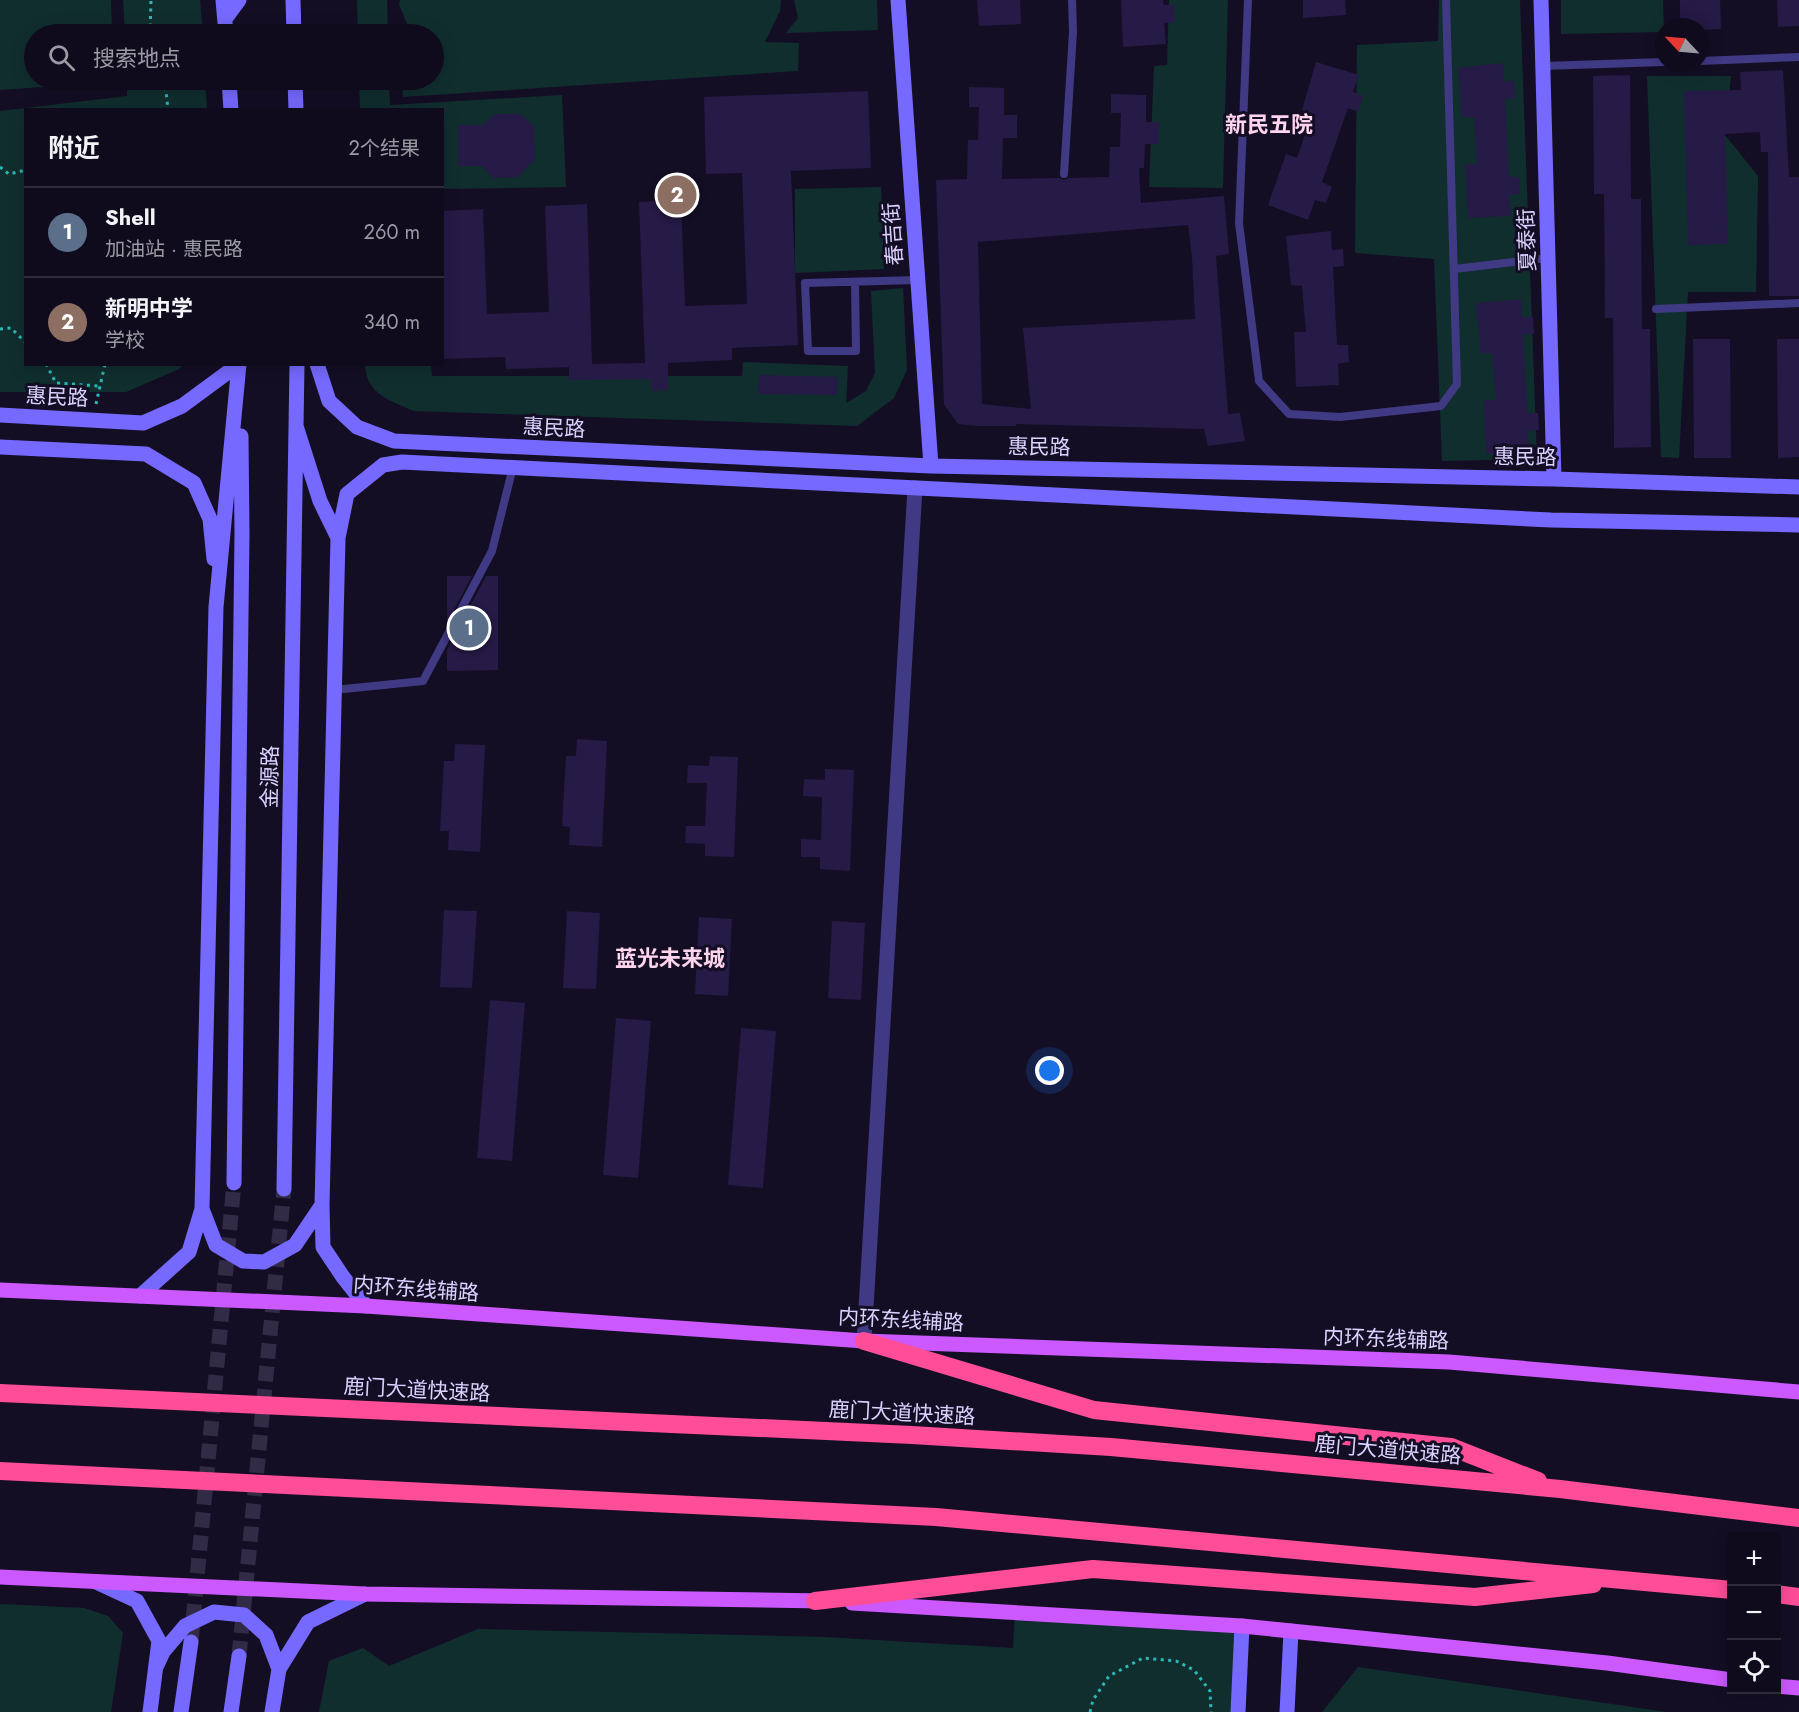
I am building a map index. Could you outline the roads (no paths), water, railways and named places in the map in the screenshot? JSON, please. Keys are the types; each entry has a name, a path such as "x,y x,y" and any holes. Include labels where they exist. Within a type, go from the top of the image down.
{"highway":[{"path":"864,1341 1094,1410 1451,1447 1560,1489"},
{"name":"鹿门大道快速路","path":"0,1393 900,1434 1111,1446 1560,1489 1799,1518"},
{"path":"0,1471 936,1517 1727,1590"},
{"path":"815,1600 1093,1569 1475,1597 1633,1580"},
{"path":"1781,1595 1799,1597"}],"main road":[{"name":"内环东线辅路","path":"0,1290 366,1306 864,1341 1449,1362 1799,1392"},
{"path":"0,1577 365,1594 815,1600 1242,1626 1608,1663 1727,1679"},
{"path":"1781,1687 1799,1689"}],"street":[{"path":"223,0 225,24"},
{"path":"227,24 239,0"},
{"path":"285,0 292,24"},
{"path":"293,0 294,24"},
{"name":"春吉街","path":"898,0 931,466"},
{"name":"夏泰街","path":"1541,0 1554,479"},
{"path":"230,90 231,108"},
{"path":"295,90 296,108"},
{"name":"惠民路","path":"0,415 143,423 182,406 236,366"},
{"path":"140,1296 189,1251 202,1209 215,630 239,366"},
{"name":"金源路","path":"234,1183 243,534 239,366"},
{"name":"金源路","path":"284,1189 297,366"},
{"name":"惠民路","path":"318,366 329,401 357,427 394,441 931,466 1554,479 1799,487"},
{"path":"296,426 320,501 338,538"},
{"path":"0,447 147,454 194,483 210,519 218,593"},
{"name":"惠民路","path":"366,1306 323,1247 322,1205 338,538 347,494 383,465 402,462 513,467 1551,520 1799,525"},
{"path":"864,1341 915,488"},
{"path":"202,1209 216,1245 243,1260 264,1262 295,1245 322,1205"},
{"path":"96,1582 137,1601 159,1641 150,1712"},
{"path":"272,1712 279,1669 308,1622 365,1594"},
{"path":"156,1667 163,1652 185,1626 214,1612 244,1615 266,1635 279,1669"},
{"path":"1238,1712 1242,1626"},
{"path":"1287,1712 1291,1631"},
{"path":"181,1712 191,1642"},
{"path":"231,1712 239,1656"}],"lane":[{"path":"1064,174 1073,32 1072,0"},
{"path":"1248,0 1239,223 1259,381 1289,414 1340,417 1441,406 1457,384 1446,0"},
{"path":"1709,61 1799,57"},
{"path":"1543,66 1655,62"},
{"path":"1454,269 1548,258"},
{"path":"855,283 856,351 808,351 805,283 918,280"},
{"path":"1656,309 1799,303"},
{"path":"334,690 423,681 492,551 513,467"}],"tunnel":[{"path":"191,1642 234,1183"},
{"path":"239,1656 284,1189"}],"place":[{"name":"新明中学","path":"677,195"},
{"name":"Shell","path":"469,628"}],"district":[{"name":"新民五院","path":"1269,124"},
{"name":"蓝光未来城","path":"670,958"}]}
